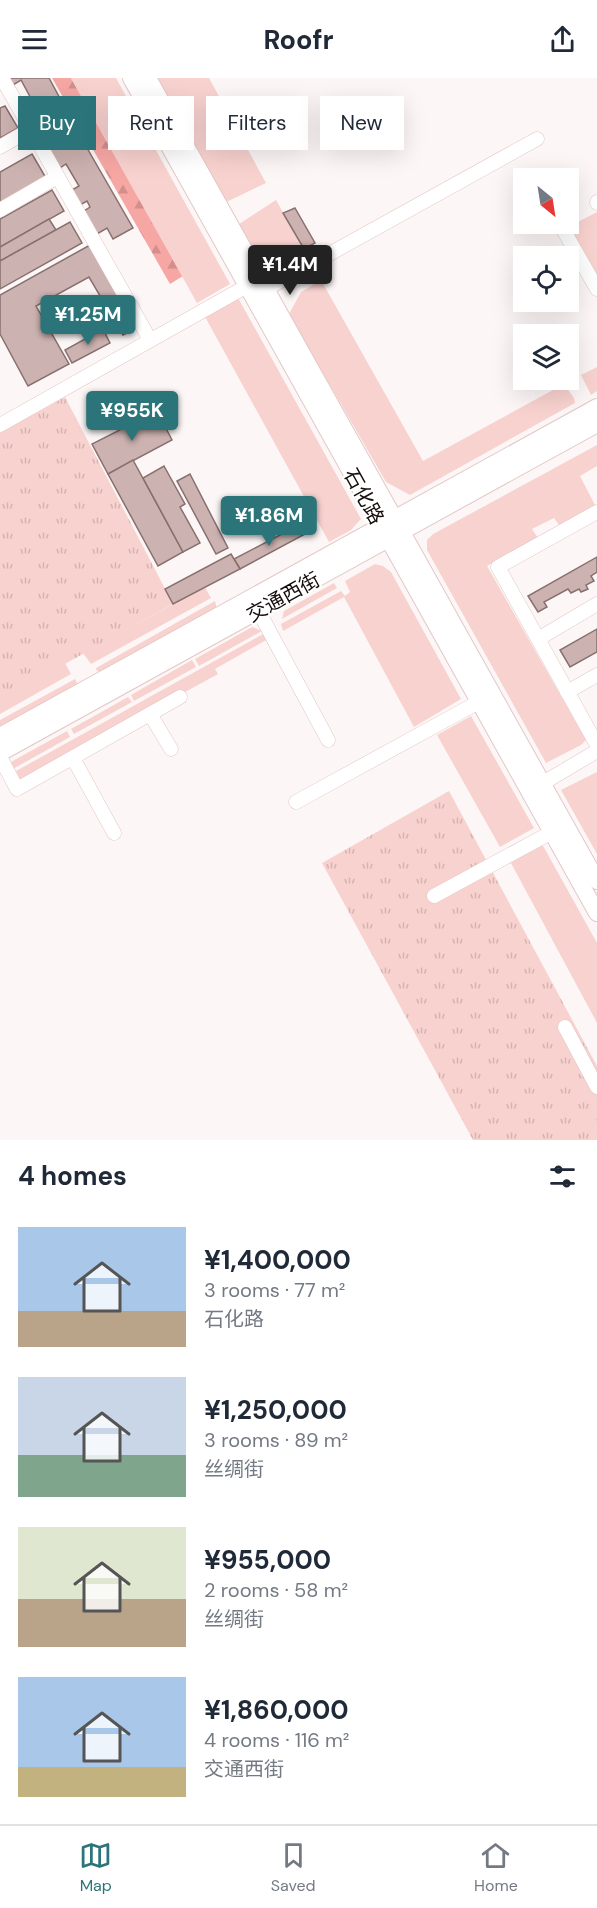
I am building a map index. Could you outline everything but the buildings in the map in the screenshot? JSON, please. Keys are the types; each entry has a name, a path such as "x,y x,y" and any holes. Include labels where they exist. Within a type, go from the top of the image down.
{"main road":[{"name":"石化路","path":"131,78 247,286 391,529 486,698 552,832 597,913"},
{"name":"石化路","path":"148,78 266,289 391,529"},
{"name":"交通西街","path":"0,755 258,610 597,407"},
{"name":"交通西街","path":"0,736 597,423"},
{"name":"石化路","path":"486,698 543,783 597,880"}],"street":[{"path":"2,78 5,95 18,113"},
{"path":"0,147 18,136"},
{"path":"266,289 537,139"},
{"path":"42,150 150,340"},
{"path":"0,210 57,177"},
{"path":"566,234 597,289"},
{"path":"0,425 247,286"},
{"path":"597,512 498,567 597,745"},
{"path":"538,639 597,604"},
{"path":"258,610 328,740"},
{"path":"567,692 597,675"},
{"path":"0,755 17,789 180,697"},
{"path":"296,802 486,698"},
{"path":"150,714 171,750"},
{"path":"543,783 597,751"},
{"path":"73,758 114,833"},
{"path":"434,896 552,832"},
{"path":"565,1027 597,1087"}],"green space":[{"path":"52,78 71,78 81,96 62,96"},
{"path":"71,78 116,78 126,96 108,96 108,144 96,123 96,96 81,96"},
{"path":"152,78 209,78 219,96 206,96 206,150 248,150 266,183 220,205 191,150 194,150 194,96 162,96"},
{"path":"96,122 108,143 108,150 112,150 183,276 170,284 93,150 96,150"},
{"path":"111,150 156,150 230,284 197,303"},
{"path":"276,200 304,249 285,255 246,253 233,228"},
{"path":"597,212 597,278 572,234 579,234 579,221"},
{"path":"321,280 423,461 553,390 568,390 575,403 410,495 386,482 289,314 301,292"},
{"path":"237,296 361,519 351,530 329,542 204,315"},
{"path":"597,367 597,391 591,395 581,375"},
{"path":"65,397 173,604 0,700 0,433"},
{"path":"597,445 597,466 580,476 595,505 559,525 554,518 532,529 538,538 487,566 586,740 581,745 546,763 427,550 427,540 433,534"},
{"path":"375,564 391,572 461,699 414,727 344,597 283,631 281,624 341,591 345,596 350,592 345,581"},
{"path":"334,583 337,588 282,619 284,611"},
{"path":"205,587 211,598 91,664 83,653"},
{"path":"215,601 217,609 102,672 97,671 96,668"},
{"path":"252,627 262,631 199,666 195,659"},
{"path":"265,633 268,639 215,669 218,674 21,782 16,771"},
{"path":"192,660 196,667 134,701 131,695"},
{"path":"65,663 71,674 0,714 0,699"},
{"path":"75,679 77,683 75,687 0,728 0,720"},
{"path":"128,697 132,702 74,734 71,729"},
{"path":"471,716 534,828 500,847 437,735"},
{"path":"67,731 70,737 13,769 9,763"},
{"path":"597,772 597,854 561,790"},
{"path":"449,791 597,1066 597,1140 473,1140 322,863"},
{"path":"542,844 597,943 597,1023 511,863"}]}
